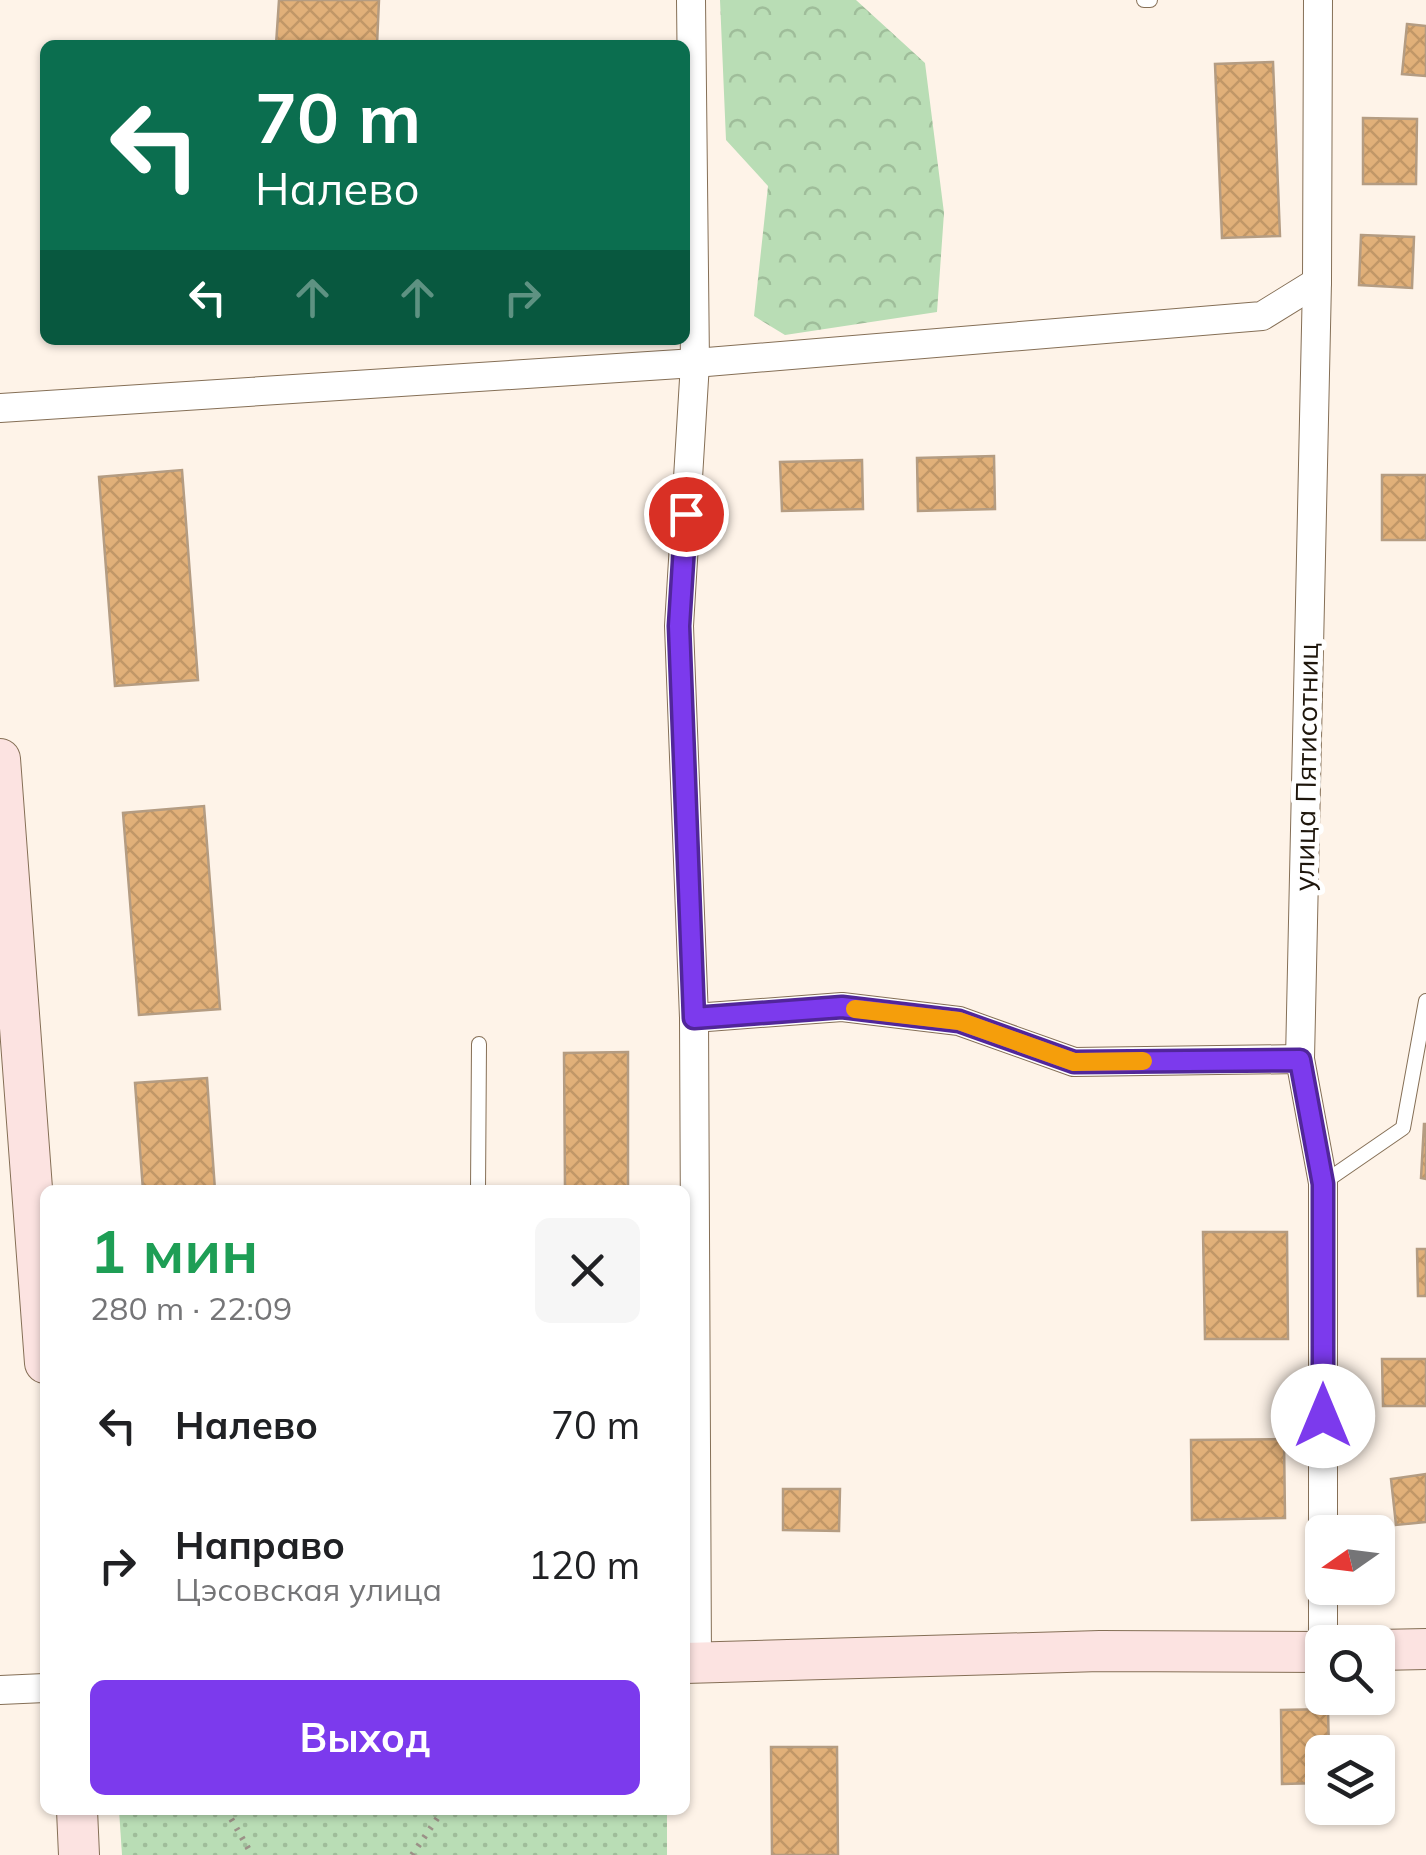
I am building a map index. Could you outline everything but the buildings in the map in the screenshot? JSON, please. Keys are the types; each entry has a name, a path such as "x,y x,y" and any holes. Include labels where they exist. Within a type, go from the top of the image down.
{"main road":[{"path":"0,759 11,1066 40,1319"},
{"path":"1395,1649 1426,1648"},
{"path":"691,1663 1100,1651 1305,1652"},
{"path":"77,1815 80,1855"}],"street":[{"path":"691,0 695,364 679,626 694,1018 691,1663"},
{"name":"улица Пятисотниц","path":"1318,0 1317,282 1300,1060 1323,1184 1323,1515"},
{"path":"0,408 695,364 1262,316 1317,282"},
{"path":"694,1018 842,1007 959,1021 1074,1062 1300,1060"},
{"path":"0,1690 40,1688"}],"lane":[{"path":"1323,1184 1403,1128 1426,1001"},
{"path":"478,1185 479,1044"}],"path":[{"path":"229,1815 252,1855"},
{"path":"412,1855 440,1815"}],"green space":[{"path":"720,0 856,0 925,63 944,213 937,312 785,335 754,316 768,186 726,140"},
{"path":"119,1815 667,1815 667,1855 122,1855"}],"slow traffic":[{"path":"855,1009 959,1021 1074,1062 1143,1061"}],"route":[{"path":"686,514 679,626 694,1018 842,1007 959,1021 1074,1062 1300,1060 1323,1184 1323,1416"}]}
